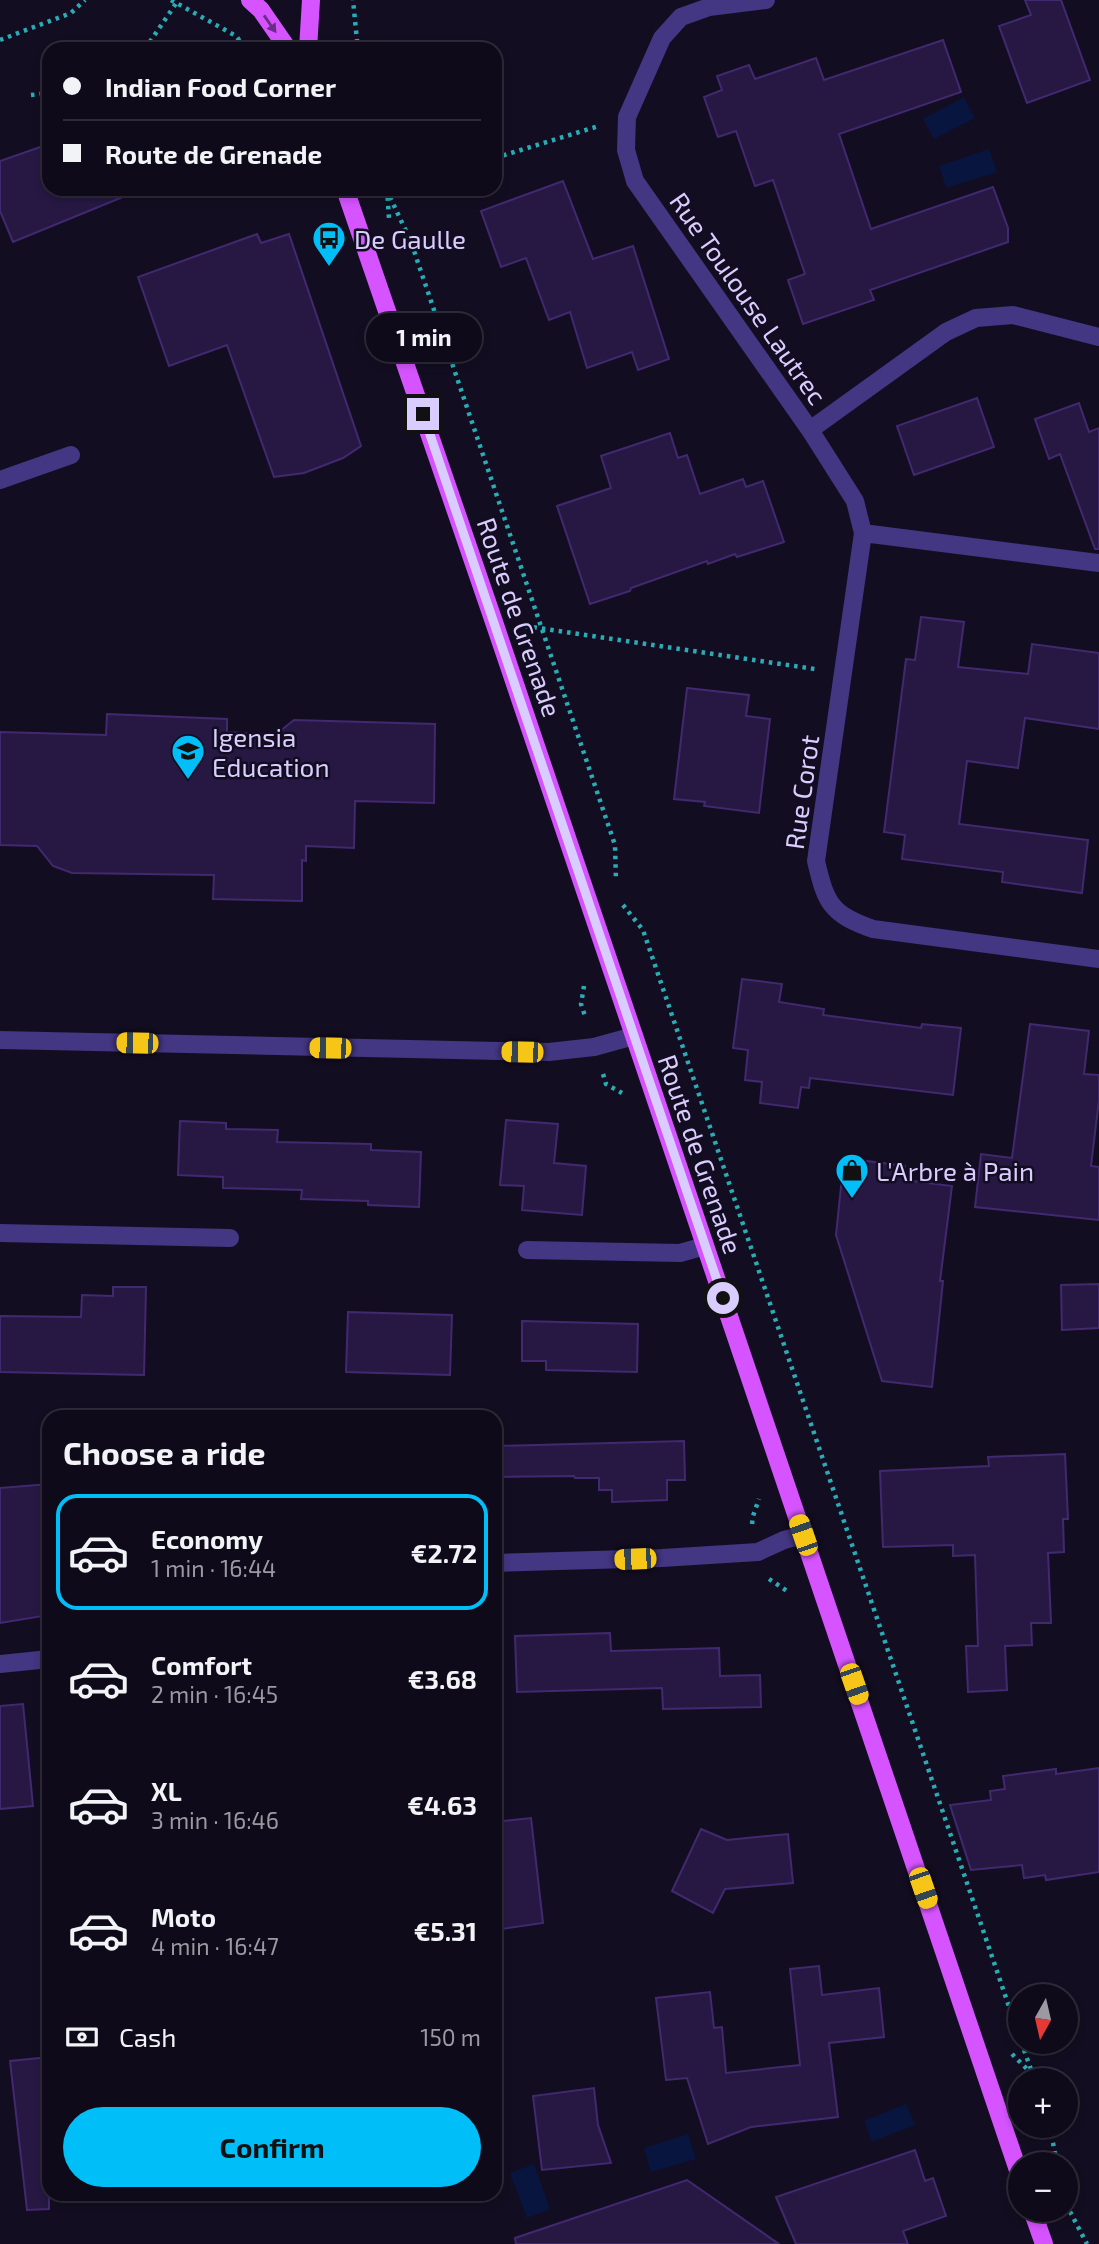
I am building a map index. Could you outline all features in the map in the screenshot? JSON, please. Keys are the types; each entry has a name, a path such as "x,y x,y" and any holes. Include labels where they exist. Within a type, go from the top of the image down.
{"main road":[{"path":"250,0 261,10 283,42"},
{"path":"308,42 311,0"},
{"name":"Route de Grenade","path":"347,196 1012,2152"},
{"path":"1036,2222 1044,2244"}],"street":[{"name":"Rue Toulouse Lautrec","path":"766,0 709,7 681,17 662,38 627,117 626,150 635,181 810,430 946,332 976,318 1013,315 1099,337"},
{"path":"810,430 855,501 863,533 1099,563"},
{"path":"0,480 71,455"},
{"name":"Rue Corot","path":"863,533 817,862 823,893 844,918 873,929 1099,960"},
{"path":"0,1040 549,1052 594,1047 634,1036"},
{"path":"0,1233 230,1238"},
{"path":"527,1250 680,1252 705,1246"},
{"path":"502,1563 758,1552 784,1539 803,1535"},
{"path":"0,1664 42,1660"}],"path":[{"path":"0,40 71,13 85,0"},
{"path":"353,0 356,42"},
{"path":"149,42 174,1 236,36 241,42"},
{"path":"31,95 42,94"},
{"path":"502,156 627,117"},
{"path":"390,196 411,242 615,845 616,883"},
{"path":"518,625 843,674"},
{"path":"616,896 643,930 1008,2003"},
{"path":"1012,2054 1025,2068"},
{"path":"1075,2222 1087,2244"}],"water":[{"path":"964,97 975,118 934,139 923,119"},
{"path":"989,149 997,172 946,188 939,166"},
{"path":"906,2104 915,2125 872,2142 864,2121"},
{"path":"688,2134 696,2159 651,2172 644,2148"},
{"path":"534,2164 550,2209 527,2218 510,2173"}],"building":[{"path":"1025,0 1061,0 1090,80 1027,103 999,26 1031,15"},
{"path":"943,40 961,92 839,134 871,229 993,187 1008,228 1008,242 870,290 874,300 803,324 788,280 805,274 773,180 755,186 736,131 718,137 704,97 722,90 717,76 749,65 755,79 816,58 824,80"},
{"path":"42,146 42,196 125,196 13,242 0,211 0,161"},
{"path":"563,181 593,259 633,246 669,359 638,370 632,352 587,368 570,312 549,320 526,258 501,267 481,211"},
{"path":"257,234 261,243 289,234 361,446 343,458 304,473 274,477 227,345 169,366 138,277"},
{"path":"977,398 994,447 914,475 897,426"},
{"path":"1079,403 1089,432 1099,428 1099,549 1095,549 1060,454 1049,459 1035,419"},
{"path":"670,433 678,458 687,455 700,494 743,479 746,487 763,481 784,542 737,557 735,554 708,564 707,561 590,604 557,506 611,488 601,456"},
{"path":"921,617 964,622 958,667 1028,674 1032,644 1099,653 1099,729 1025,718 1018,768 967,761 959,824 1088,840 1082,893 1002,882 1003,872 902,859 905,835 884,832 906,659 915,660"},
{"path":"687,688 749,695 746,716 770,719 759,813 674,799"},
{"path":"107,714 227,719 227,732 275,735 294,720 435,724 434,803 355,801 354,848 306,846 306,861 302,860 302,901 213,899 214,875 72,873 53,866 37,846 0,845 0,732 106,735"},
{"path":"742,979 782,984 779,1002 824,1009 823,1015 921,1028 922,1024 961,1028 953,1095 810,1078 809,1088 801,1087 798,1108 760,1103 762,1082 745,1080 748,1050 733,1048"},
{"path":"1030,1024 1089,1031 1084,1074 1099,1075 1099,1100 1091,1166 1099,1167 1099,1220 975,1207 981,1154 1012,1158"},
{"path":"506,1120 558,1124 554,1163 586,1166 582,1215 522,1210 524,1186 500,1185"},
{"path":"180,1121 226,1123 226,1129 278,1130 277,1142 371,1144 371,1150 421,1152 419,1207 368,1205 368,1201 301,1199 302,1190 223,1188 223,1177 178,1175"},
{"path":"844,1158 905,1166 905,1180 952,1186 940,1281 943,1281 932,1387 882,1381 836,1235"},
{"path":"1099,1284 1099,1328 1062,1330 1061,1285"},
{"path":"113,1287 146,1287 144,1375 0,1372 0,1316 81,1317 82,1295 113,1296"},
{"path":"348,1312 452,1315 450,1375 346,1372"},
{"path":"522,1321 638,1324 637,1372 546,1370 546,1361 522,1361"},
{"path":"684,1441 685,1480 667,1480 667,1500 612,1502 612,1490 599,1490 599,1478 502,1477 502,1446"},
{"path":"1065,1454 1068,1519 1063,1519 1064,1552 1048,1553 1051,1623 1031,1623 1032,1645 1005,1646 1007,1690 968,1692 966,1646 978,1646 975,1555 953,1556 953,1545 883,1547 880,1471 989,1466 988,1457"},
{"path":"42,1485 42,1616 0,1623 0,1488"},
{"path":"610,1633 611,1651 719,1648 720,1676 760,1675 761,1707 663,1709 662,1688 517,1692 515,1636"},
{"path":"23,1704 33,1806 0,1809 0,1706"},
{"path":"1099,1768 1099,1872 1046,1880 1045,1875 1024,1878 1022,1865 971,1870 950,1805 991,1800 990,1791 1005,1789 1003,1776 1056,1769 1056,1774"},
{"path":"531,1818 543,1923 502,1929 502,1821"},
{"path":"701,1829 727,1840 788,1834 793,1883 725,1889 713,1913 672,1891"},
{"path":"819,1966 822,1995 879,1988 884,2037 829,2043 838,2117 751,2127 708,2144 687,2078 666,2080 656,1998 710,1992 714,2028 722,2027 726,2073 800,2065 790,1969"},
{"path":"42,2058 42,2201 49,2201 49,2209 27,2210 10,2061"},
{"path":"594,2088 598,2125 611,2163 542,2170 533,2096"},
{"path":"915,2150 925,2181 933,2178 946,2216 903,2231 908,2244 796,2244 776,2197"},
{"path":"687,2180 779,2244 516,2244 515,2238"}],"place":[{"name":"De Gaulle","path":"329,268"},
{"name":"Igensia Education","path":"188,781"},
{"name":"L'Arbre à Pain","path":"852,1200"}],"route":[{"path":"423,414 723,1298"}]}
